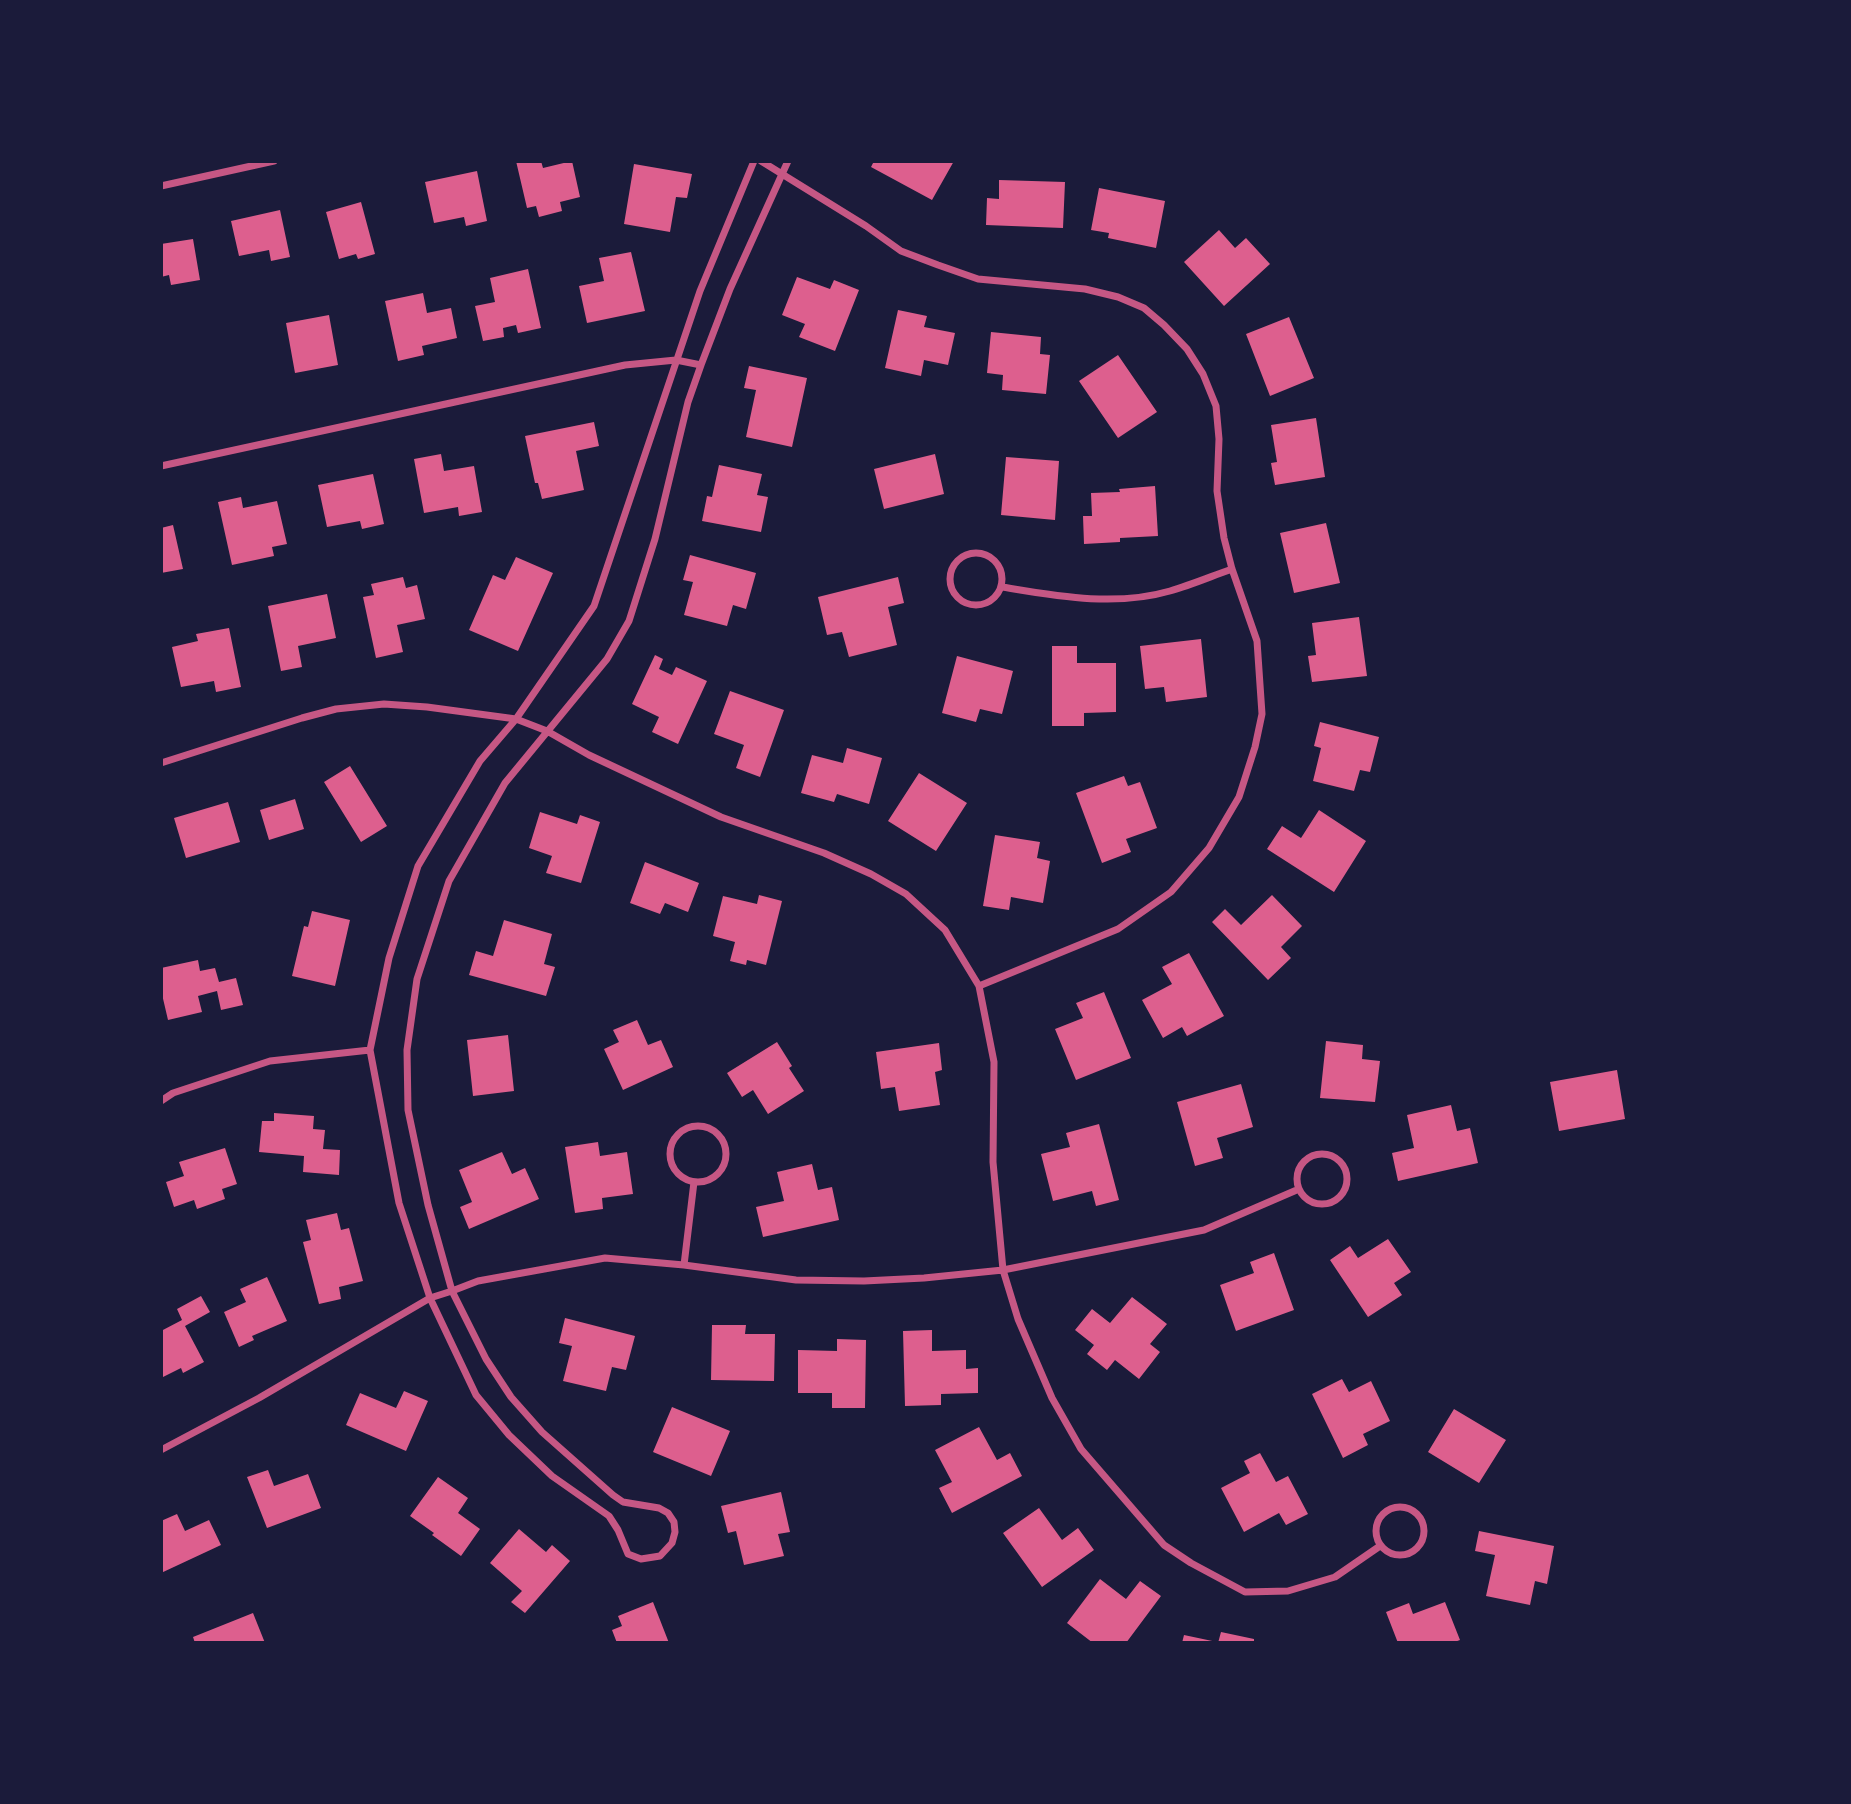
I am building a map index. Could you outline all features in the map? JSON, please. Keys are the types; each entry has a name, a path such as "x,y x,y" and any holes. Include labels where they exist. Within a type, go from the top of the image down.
{"street":[{"path":"161,186 274,161"},
{"path":"754,161 700,291 594,606 516,719 480,761 418,866 390,958 370,1050 399,1203 430,1298 476,1395 509,1435 552,1476 609,1516 628,1554 641,1559 660,1556 672,1543 676,1532 668,1513 659,1508 623,1502 542,1432 511,1397 486,1359 453,1291 428,1205 408,1110 407,1050 417,979 449,881 505,783 607,659 629,621 655,539 688,402 730,289 788,161"},
{"path":"761,161 866,226 901,251 913,256 978,279 1085,289 1118,297 1144,309 1187,349 1203,374 1216,406 1219,439 1217,491 1224,538 1257,641 1262,714 1239,797 1209,848 1171,892 1118,929 979,986"},
{"path":"161,466 625,365 676,360 701,365"},
{"path":"984,554 1000,566 1002,587 993,600 981,606 972,606 956,597 950,585 950,573 954,564 963,556 984,554"},
{"path":"1002,587 1070,598 1121,599 1169,592 1232,569"},
{"path":"161,763 336,709 384,704 516,719 547,731 589,755 721,817 824,853 871,874 906,894 945,930 979,986 994,1062 993,1162 1003,1270 1018,1319 1048,1387 1081,1449 1164,1545 1245,1592 1288,1591 1335,1577 1380,1546"},
{"path":"161,1101 173,1093 270,1061 370,1050"},
{"path":"704,1125 720,1135 725,1144 727,1158 722,1170 708,1180 694,1182 677,1174 672,1167 670,1150 672,1141 681,1131 704,1125"},
{"path":"1320,1154 1329,1155 1336,1158 1347,1173 1344,1191 1338,1199 1329,1203 1315,1203 1299,1189 1297,1176 1301,1165 1308,1158 1320,1154"},
{"path":"684,1265 694,1182"},
{"path":"161,1450 259,1398 430,1298 478,1281 605,1258 796,1280 864,1281 1003,1270 1204,1230 1299,1189"},
{"path":"1407,1507 1422,1519 1424,1533 1422,1543 1416,1550 1401,1556 1390,1554 1380,1546 1375,1527 1377,1520 1388,1509 1407,1507"}],"building":[{"path":"516,161 541,161 543,168 572,161 580,197 560,202 562,211 539,217 536,206 527,208"},
{"path":"874,161 954,161 932,200 871,167"},
{"path":"634,164 692,174 687,198 676,197 670,232 624,224"},
{"path":"477,171 487,221 466,226 464,217 434,223 425,182"},
{"path":"999,180 1065,182 1063,228 986,225 987,198 999,199"},
{"path":"1099,188 1165,201 1156,248 1108,238 1109,233 1091,230"},
{"path":"361,202 375,254 358,259 356,254 339,259 326,212"},
{"path":"280,210 290,257 271,261 269,250 239,256 231,221"},
{"path":"1219,230 1235,248 1246,238 1270,264 1224,306 1184,262"},
{"path":"193,239 200,280 171,285 169,275 161,277 161,244"},
{"path":"631,252 645,311 587,323 579,286 604,281 599,258"},
{"path":"528,269 541,328 518,333 516,325 503,328 504,337 483,341 475,306 495,302 490,278"},
{"path":"797,277 830,289 834,280 859,290 835,351 799,337 805,324 782,315"},
{"path":"423,293 427,313 451,308 457,338 422,346 424,355 398,361 385,301"},
{"path":"898,310 927,316 924,327 955,333 948,365 924,360 921,376 885,368"},
{"path":"329,315 338,365 295,373 286,323"},
{"path":"1289,317 1314,378 1270,396 1246,334"},
{"path":"991,332 1041,337 1040,354 1050,355 1046,394 1002,390 1003,375 987,373"},
{"path":"1118,355 1157,412 1118,438 1079,381"},
{"path":"749,366 807,378 792,447 746,437 756,390 744,388"},
{"path":"1316,418 1325,477 1275,485 1271,463 1277,462 1271,425"},
{"path":"594,422 599,446 576,451 584,490 542,499 538,483 535,483 525,436"},
{"path":"441,454 444,471 474,466 482,512 459,516 458,507 424,513 414,459"},
{"path":"935,454 944,494 884,509 874,469"},
{"path":"1006,457 1059,461 1055,520 1001,515"},
{"path":"719,465 762,474 757,495 768,497 761,532 702,521 707,496 712,497"},
{"path":"373,474 384,524 362,529 360,521 327,527 318,485"},
{"path":"1155,486 1158,536 1084,544 1083,516 1092,516 1091,493 1120,492 1119,489"},
{"path":"241,497 243,508 277,501 287,544 272,547 274,556 232,565 218,502"},
{"path":"1326,523 1340,583 1294,593 1280,533"},
{"path":"173,525 183,569 161,573 161,528"},
{"path":"690,555 756,573 746,609 733,605 727,626 684,615 693,582 683,580"},
{"path":"516,557 553,573 518,651 469,630 493,575 505,580"},
{"path":"403,577 406,588 417,585 425,619 397,625 403,652 376,658 363,597 374,595 371,584"},
{"path":"898,577 904,603 888,607 897,645 849,657 842,632 827,635 818,597"},
{"path":"327,594 336,638 298,646 302,667 281,671 268,606"},
{"path":"1359,617 1367,676 1312,682 1308,656 1316,655 1312,623"},
{"path":"229,628 241,687 216,692 214,681 181,687 172,647 198,641 196,634"},
{"path":"1201,639 1207,697 1166,702 1164,687 1145,689 1140,646"},
{"path":"1052,646 1077,646 1077,663 1116,663 1116,712 1084,713 1084,726 1052,726"},
{"path":"655,655 663,659 659,669 672,675 676,667 707,681 678,744 652,732 659,717 632,704"},
{"path":"957,656 1013,671 1002,714 980,709 976,722 942,713"},
{"path":"730,691 784,710 760,777 736,768 744,745 714,734"},
{"path":"1320,722 1379,737 1370,772 1360,770 1354,791 1313,781 1321,748 1314,746"},
{"path":"847,748 882,758 869,804 837,794 834,802 801,793 812,755 843,763"},
{"path":"350,766 387,826 361,842 324,782"},
{"path":"919,773 967,803 936,851 888,821"},
{"path":"1124,776 1128,786 1140,782 1157,828 1126,839 1131,852 1102,863 1076,793"},
{"path":"295,799 304,829 269,840 260,810"},
{"path":"228,802 240,842 186,858 174,818"},
{"path":"1319,810 1366,841 1334,892 1267,849 1282,826 1301,838"},
{"path":"540,812 577,824 580,815 600,822 581,883 546,873 552,856 529,848"},
{"path":"995,835 1040,842 1037,858 1050,861 1043,903 1011,897 1009,910 983,906"},
{"path":"645,862 699,883 688,912 665,903 660,914 630,903"},
{"path":"759,895 782,901 766,965 747,960 746,965 730,961 735,942 713,936 723,896 757,904"},
{"path":"1272,895 1302,926 1281,947 1291,958 1268,980 1212,922 1225,909 1241,925"},
{"path":"312,911 350,920 335,986 292,976 304,926 308,927"},
{"path":"504,920 552,934 544,964 555,967 546,996 469,975 476,951 493,956"},
{"path":"1189,953 1224,1016 1187,1036 1182,1027 1163,1038 1142,1000 1172,984 1162,967"},
{"path":"198,960 200,971 215,968 219,982 236,978 243,1005 221,1010 217,991 198,996 202,1012 168,1020 161,990 161,968"},
{"path":"1104,992 1131,1058 1076,1080 1055,1029 1083,1018 1076,1003"},
{"path":"637,1020 648,1045 661,1040 673,1067 623,1090 604,1049 619,1042 613,1030"},
{"path":"508,1035 514,1091 473,1096 467,1040"},
{"path":"1326,1041 1363,1045 1362,1059 1380,1061 1375,1102 1320,1098"},
{"path":"777,1042 804,1091 768,1114 753,1090 742,1097 727,1073"},
{"path":"939,1043 942,1070 935,1072 940,1105 899,1111 895,1087 881,1089 876,1052"},
{"path":"1617,1070 1625,1119 1559,1131 1550,1082"},
{"path":"1241,1084 1253,1127 1217,1138 1223,1158 1195,1166 1177,1102"},
{"path":"1451,1105 1457,1131 1470,1128 1478,1163 1398,1181 1392,1153 1414,1148 1407,1115"},
{"path":"274,1113 314,1116 313,1129 325,1130 323,1149 340,1150 339,1175 303,1172 304,1156 259,1152 262,1121 274,1121"},
{"path":"1099,1124 1119,1200 1096,1206 1092,1191 1053,1201 1041,1154 1070,1147 1066,1133"},
{"path":"598,1142 600,1156 627,1152 633,1194 602,1198 603,1209 575,1213 565,1147"},
{"path":"225,1148 237,1184 222,1189 225,1199 197,1209 194,1200 174,1207 166,1182 184,1176 179,1162"},
{"path":"502,1152 512,1174 525,1168 539,1199 469,1229 460,1207 472,1202 459,1170"},
{"path":"812,1164 818,1190 832,1187 839,1220 763,1237 756,1207 784,1201 777,1172"},
{"path":"337,1213 341,1230 349,1228 363,1281 339,1287 341,1299 319,1304 303,1242 311,1240 306,1220"},
{"path":"1388,1239 1411,1272 1394,1283 1402,1295 1368,1317 1330,1260 1350,1246 1358,1258"},
{"path":"1274,1253 1294,1310 1236,1331 1220,1285 1254,1273 1250,1262"},
{"path":"267,1277 287,1321 252,1336 254,1340 239,1347 224,1312 246,1302 240,1289"},
{"path":"201,1296 210,1312 185,1326 204,1362 183,1373 181,1368 161,1378 161,1331 182,1320 177,1309"},
{"path":"1132,1297 1167,1324 1150,1344 1160,1352 1139,1379 1115,1360 1107,1370 1087,1354 1094,1345 1075,1330 1092,1309 1110,1323"},
{"path":"565,1318 635,1336 626,1370 612,1367 606,1391 563,1381 572,1346 559,1343"},
{"path":"712,1325 746,1325 745,1334 775,1334 774,1381 711,1380"},
{"path":"932,1330 932,1351 966,1350 966,1369 978,1368 978,1393 941,1394 941,1405 905,1406 903,1331"},
{"path":"837,1339 866,1340 865,1408 832,1408 832,1393 798,1393 798,1350 837,1351"},
{"path":"1342,1379 1349,1392 1371,1381 1390,1421 1363,1434 1368,1445 1343,1458 1312,1394"},
{"path":"404,1391 428,1401 406,1451 346,1425 360,1393 396,1408"},
{"path":"672,1407 730,1431 711,1476 653,1452"},
{"path":"1454,1409 1506,1440 1479,1483 1428,1452"},
{"path":"979,1427 997,1460 1010,1453 1022,1476 952,1513 939,1488 952,1482 935,1450"},
{"path":"1260,1453 1276,1482 1288,1476 1308,1514 1286,1525 1279,1513 1244,1532 1221,1488 1250,1473 1244,1461"},
{"path":"268,1470 274,1486 308,1474 321,1508 267,1528 247,1477"},
{"path":"438,1477 468,1498 458,1513 480,1529 461,1556 410,1516"},
{"path":"781,1492 790,1532 778,1534 784,1556 744,1565 736,1531 728,1533 721,1506"},
{"path":"1039,1508 1062,1540 1078,1528 1094,1550 1042,1587 1003,1533"},
{"path":"177,1514 185,1531 209,1520 221,1545 161,1573 161,1521"},
{"path":"519,1529 546,1552 552,1545 570,1561 525,1613 511,1602 522,1591 490,1563"},
{"path":"1479,1531 1554,1546 1547,1584 1535,1581 1530,1605 1486,1596 1495,1555 1475,1551"},
{"path":"1100,1579 1126,1599 1140,1581 1161,1596 1126,1643 1093,1643 1067,1623"},
{"path":"653,1602 669,1643 617,1643 612,1630 622,1626 618,1616"},
{"path":"1445,1602 1460,1640 1452,1643 1398,1643 1386,1612 1409,1603 1413,1614"},
{"path":"253,1613 265,1643 195,1643 193,1637"},
{"path":"1221,1632 1254,1639 1254,1643 1218,1643"},
{"path":"1184,1635 1217,1642 1182,1643"}]}
